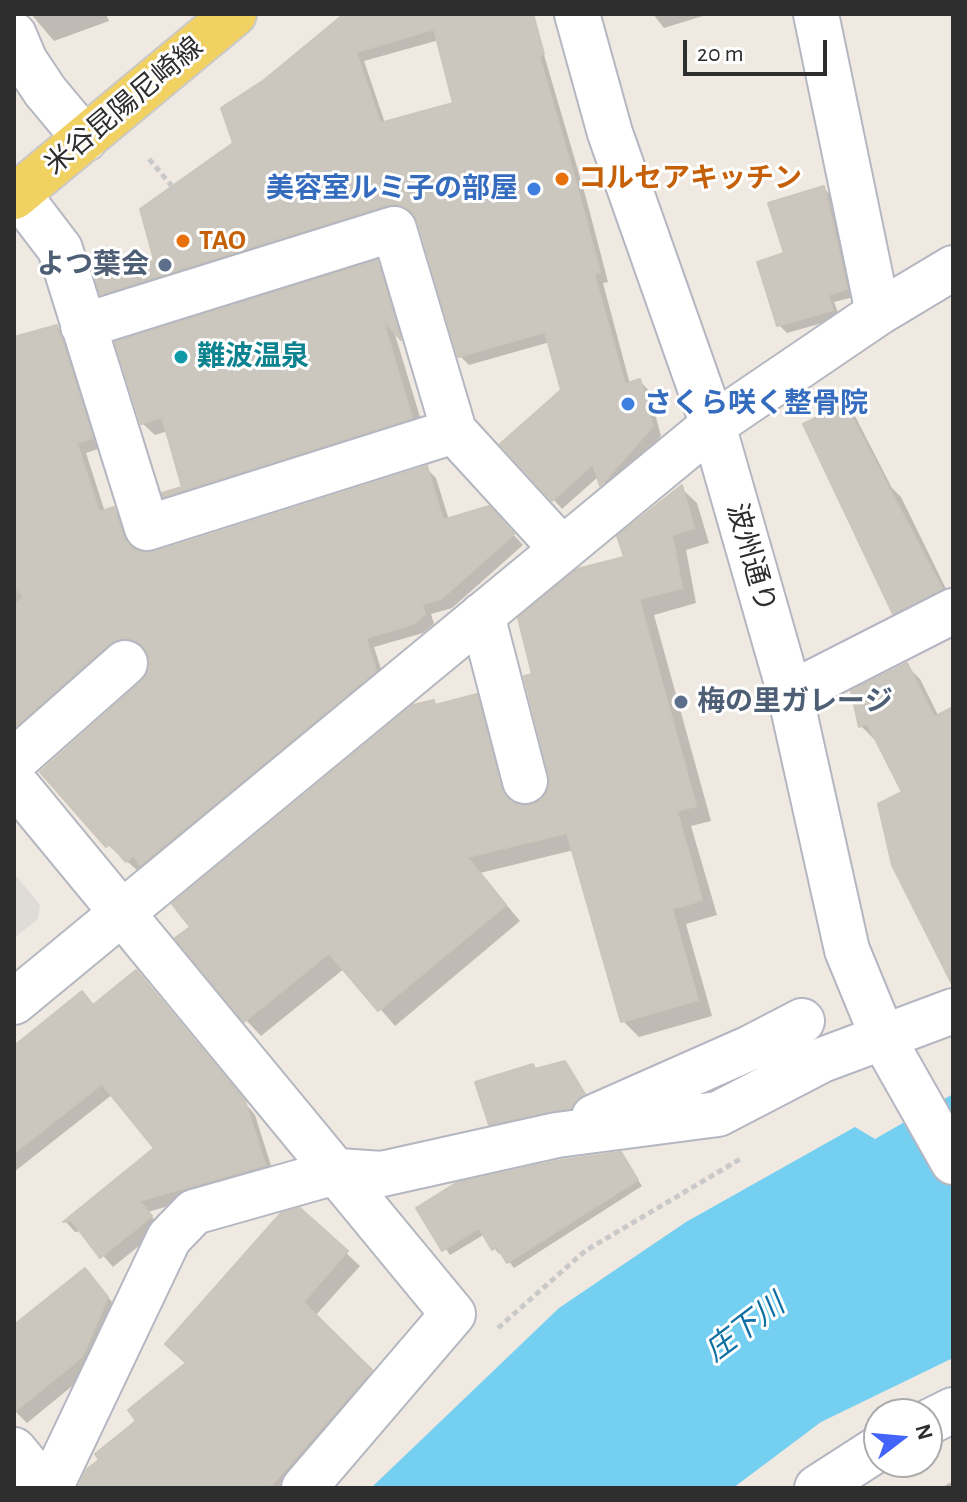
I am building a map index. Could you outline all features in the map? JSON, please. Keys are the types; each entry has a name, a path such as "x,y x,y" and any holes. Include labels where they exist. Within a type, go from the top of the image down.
{"main road":[{"name":"米谷昆陽尼崎線","path":"16,196 234,14"}],"street":[{"name":"波州通り","path":"577,14 610,133 713,425 790,694 847,950 884,1040 953,1162"},
{"path":"816,14 878,313"},
{"path":"18,54 85,139"},
{"path":"16,196 60,249 147,528 454,431"},
{"path":"83,326 394,229 454,431 562,549"},
{"path":"14,1002 713,425 878,313 953,268"},
{"path":"790,694 953,611"},
{"path":"482,615 525,781"},
{"path":"14,761 125,663"},
{"path":"14,782 339,1171 453,1314 304,1488"},
{"path":"14,1450 47,1488 169,1238 194,1212 339,1171 382,1174 557,1135 718,1114 822,1060 884,1040 953,1011"},
{"path":"557,1135 802,1021"},
{"path":"817,1488 863,1458"}],"path":[{"path":"149,159 177,192"},
{"path":"496,1330 585,1251 756,1150"}],"shaded area":[{"path":"14,873 40,905 38,919 14,938"}],"water":[{"name":"庄下川","path":"953,1094 953,1358 870,1398 863,1398 863,1402 821,1422 733,1488 371,1488 559,1308 686,1222 855,1127 875,1139"}],"building":[{"path":"344,14 533,14 544,54 539,56 600,272 594,274 625,384 640,379 653,426 600,486 593,464 552,501 500,444 561,390 545,332 458,357 418,222 412,211 400,205 387,205 100,294 95,278 154,260 140,209 233,143 221,108 264,80","holes":["434,29 453,103 380,123 356,52"]},
{"path":"824,186 847,289 828,295 833,310 777,326 757,262 784,253 768,203"},
{"path":"377,260 401,340 383,320 412,418 163,497 162,493 182,487 162,417 141,424 115,342"},
{"path":"57,325 93,438 77,443 99,512 114,507 123,536 131,547 141,552 155,552 427,466 443,520 489,506 514,534 441,599 422,604 425,614 413,624 366,638 376,671 140,865 133,855 126,862 110,844 106,847 40,772 142,681 149,670 150,659 143,646 132,639 121,638 109,644 14,728 14,605 24,597 14,586 14,337"},
{"path":"845,404 942,589 893,614 803,424"},
{"path":"682,485 694,528 672,535 682,588 639,599 696,806 677,811 702,900 672,909 698,1000 621,1022 567,833 467,857 506,905 378,1011 329,953 244,1022 175,938 190,927 172,904 413,705 434,700 435,705 477,694 507,798 519,805 530,805 542,799 549,788 549,775 524,676 532,674 518,618 577,569 624,557 617,536"},
{"path":"907,663 934,717 953,707 953,986 892,865 878,804 902,792 867,723 859,727 851,691"},
{"path":"136,970 245,1101 265,1165 139,1201 152,1216 100,1258 71,1220 63,1222 154,1148 102,1084 14,1153 14,1046 82,991 93,1005"},
{"path":"565,1061 585,1094 572,1108 489,1125 475,1082 533,1064 535,1069"},
{"path":"621,1152 638,1180 507,1263 497,1247 492,1250 479,1228 442,1251 416,1208 456,1183 561,1160"},
{"path":"300,1208 348,1251 303,1302 372,1370 269,1488 78,1488 87,1469 99,1460 95,1454 136,1421 128,1410 186,1363 165,1344 281,1213"},
{"path":"85,1268 108,1297 82,1357 14,1412 14,1325"}],"place":[{"name":"コルセアキッチン","path":"562,179"},
{"name":"美容室ルミ子の部屋","path":"534,189"},
{"name":"TAO","path":"183,241"},
{"name":"よつ葉会","path":"165,265"},
{"name":"難波温泉","path":"181,357"},
{"name":"さくら咲く整骨院","path":"628,404"},
{"name":"梅の里ガレージ","path":"681,702"}]}
